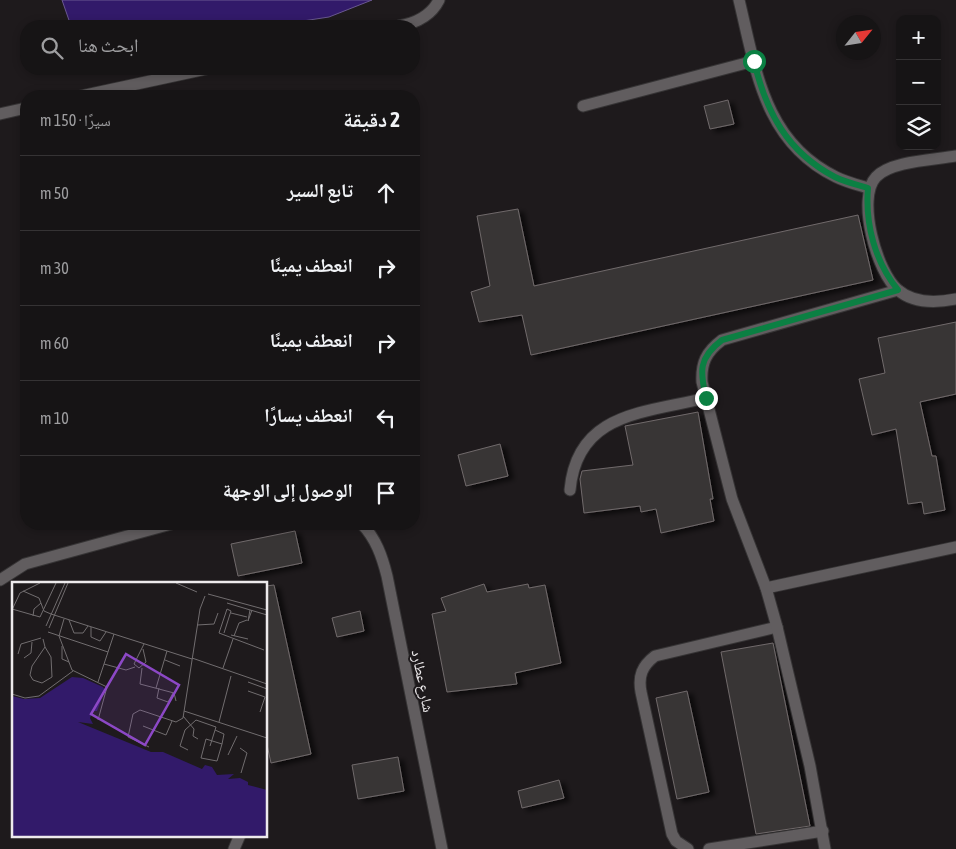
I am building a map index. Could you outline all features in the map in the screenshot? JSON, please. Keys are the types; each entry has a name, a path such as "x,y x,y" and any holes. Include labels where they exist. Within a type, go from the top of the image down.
{"lane":[{"path":"419,20 436,7 439,0"},
{"path":"739,0 766,105 784,134 807,159 836,177 868,188"},
{"path":"583,106 754,61"},
{"path":"109,90 178,75"},
{"path":"0,114 20,109"},
{"path":"956,156 886,169 876,177 868,188 867,201 876,254 885,274 898,290 913,299 930,302 956,298"},
{"path":"825,849 797,706 777,627 766,588 732,499 706,398 702,370 704,358 722,340 898,290"},
{"path":"570,490 571,472 578,455 587,440 601,428 616,420 706,398"},
{"path":"0,580 24,564 149,530"},
{"name":"شارع عطارد","path":"368,530 381,554 387,576 442,849"},
{"path":"766,588 956,547"},
{"path":"688,849 681,846 672,834 640,687 641,671 655,656 777,627"},
{"path":"708,849 823,831"},
{"path":"234,849 240,836"}],"shaded area":[{"path":"62,0 372,0 329,17 309,20 69,20"}],"building":[{"path":"728,100 734,124 710,129 704,106"},
{"path":"518,209 534,286 858,215 873,280 531,355 522,315 479,322 471,292 490,286 477,216"},
{"path":"956,322 956,394 920,402 932,456 936,456 945,510 924,514 922,502 908,504 896,429 872,435 859,379 885,373 878,338"},
{"path":"698,412 713,499 710,499 714,521 661,533 656,509 641,512 640,506 584,513 580,479 582,471 633,465 625,426"},
{"path":"500,444 508,476 466,486 458,455"},
{"path":"295,531 302,563 238,576 231,544"},
{"path":"484,584 487,592 528,584 529,588 545,585 561,663 515,673 517,684 447,692 432,614 446,611 441,598"},
{"path":"274,585 311,754 271,763 268,749 268,586"},
{"path":"360,611 364,631 337,637 332,618"},
{"path":"773,643 810,826 756,834 721,652"},
{"path":"687,691 709,792 677,799 656,698"},
{"path":"398,757 404,791 358,799 352,765"},
{"path":"559,780 564,798 522,808 518,791"}],"route":[{"path":"706,398 702,382 704,358 722,340 898,290 885,274 876,254 867,201 868,188 836,177 807,159 784,134 766,105 754,61"}]}
